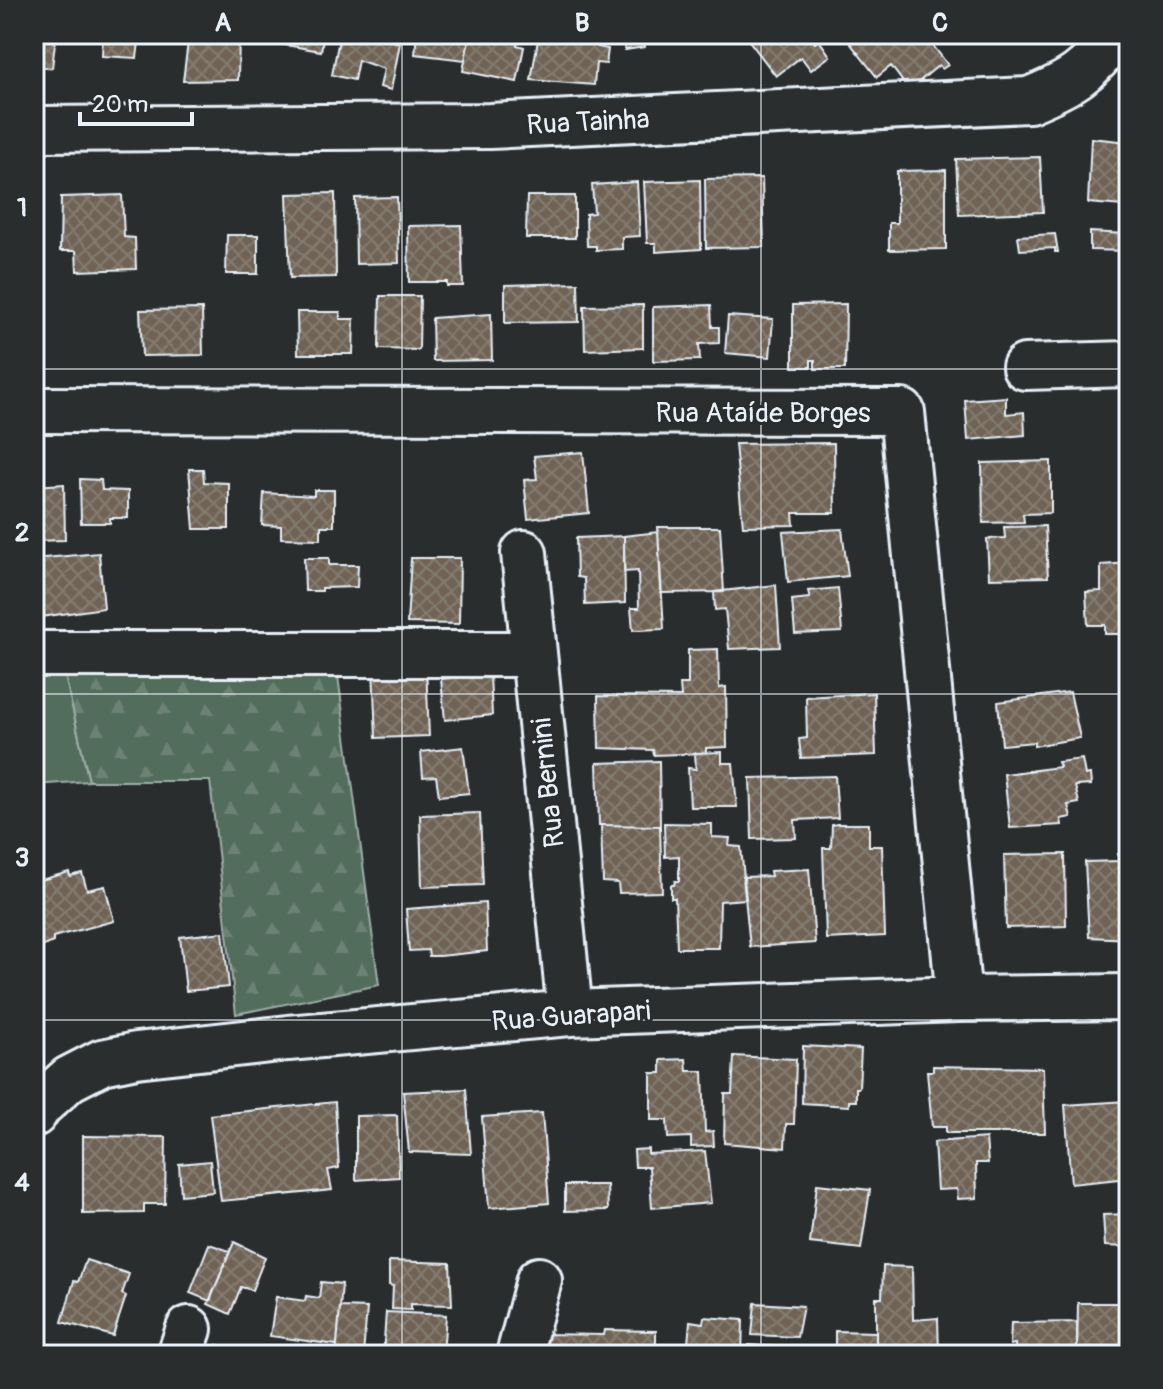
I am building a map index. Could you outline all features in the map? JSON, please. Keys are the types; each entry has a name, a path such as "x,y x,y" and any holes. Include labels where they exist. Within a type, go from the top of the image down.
{"street":[{"name":"Rua Tainha","path":"34,129 490,126 1029,100 1065,86 1098,60 1116,34"},
{"path":"1025,367 1129,364"},
{"name":"Rua Ataíde Borges","path":"34,410 902,412 959,999"},
{"name":"Rua Bernini","path":"524,553 570,1013"},
{"path":"34,654 534,654"},
{"name":"Rua Guarapari","path":"34,1114 69,1079 102,1062 136,1055 304,1037 570,1013 959,999 1129,997"},
{"path":"519,1355 539,1280"}],"green space":[{"path":"64,671 89,781 34,785 34,672"},
{"path":"64,671 338,676 379,985 236,1014 210,781 89,781"}],"building":[{"path":"34,34 56,34 52,68 34,66"},
{"path":"103,34 140,34 137,58 102,56"},
{"path":"189,34 239,34 238,80 183,81"},
{"path":"263,34 324,34 321,51 262,41"},
{"path":"340,34 369,34 400,43 391,90 380,87 384,69 358,60 354,80 332,75"},
{"path":"417,34 470,34 465,60 415,54"},
{"path":"470,34 519,34 517,45 524,47 517,82 463,71"},
{"path":"539,34 582,34 582,41 598,41 598,47 608,49 606,64 596,63 594,85 531,80"},
{"path":"622,34 644,34 645,47 625,50"},
{"path":"744,34 808,34 815,43 819,40 830,56 811,70 801,57 776,76"},
{"path":"843,34 924,34 948,65 942,69 939,65 909,90 891,66 877,77"},
{"path":"1091,138 1128,142 1123,206 1088,203"},
{"path":"1040,157 1043,212 959,215 956,159"},
{"path":"946,170 946,249 889,250 889,223 897,223 897,171"},
{"path":"762,178 764,247 706,248 705,179"},
{"path":"700,180 701,249 656,252 656,243 647,243 644,182"},
{"path":"637,182 640,236 622,237 622,249 596,250 596,246 587,246 586,214 594,213 592,185"},
{"path":"335,193 336,277 290,278 287,194"},
{"path":"122,195 124,237 135,238 136,269 77,271 76,251 60,251 61,197"},
{"path":"527,196 575,196 575,238 526,238"},
{"path":"397,197 399,263 356,264 355,198"},
{"path":"461,225 463,286 447,286 447,282 409,282 408,226"},
{"path":"1090,232 1126,234 1126,251 1090,250"},
{"path":"1055,234 1058,252 1055,248 1020,250 1018,236"},
{"path":"227,235 258,235 258,274 226,274"},
{"path":"578,283 579,322 505,323 505,285"},
{"path":"380,296 420,296 419,350 379,349"},
{"path":"846,304 845,369 815,369 815,360 811,360 811,367 793,367 793,305"},
{"path":"643,305 643,348 585,350 584,306"},
{"path":"711,305 712,327 719,327 719,343 699,344 700,360 653,361 653,307"},
{"path":"202,309 203,355 142,356 140,310"},
{"path":"297,312 340,312 340,319 354,319 353,354 298,354"},
{"path":"491,314 492,360 433,361 432,318"},
{"path":"728,316 773,319 770,357 725,353"},
{"path":"1006,397 1006,414 1024,412 1025,435 968,440 965,400"},
{"path":"834,443 835,513 793,513 794,525 743,526 735,444"},
{"path":"583,452 589,513 528,519 524,480 537,479 534,456"},
{"path":"1051,461 1051,513 1023,514 1024,522 983,523 982,463"},
{"path":"189,469 203,469 204,482 229,483 229,529 194,529"},
{"path":"80,479 101,480 102,490 128,491 128,518 110,518 110,523 81,523"},
{"path":"64,484 65,540 34,541 34,486"},
{"path":"314,490 334,490 334,526 321,526 321,539 281,538 281,526 262,525 264,493 314,496"},
{"path":"1045,526 1048,577 989,578 987,539 1005,538 1004,527"},
{"path":"658,527 720,527 724,592 661,593"},
{"path":"842,529 848,576 788,582 783,532"},
{"path":"658,532 664,629 633,630 631,608 639,608 638,571 624,572 624,536"},
{"path":"624,536 625,603 585,605 584,578 577,577 576,538"},
{"path":"99,553 104,608 34,618 34,559"},
{"path":"304,558 329,558 329,565 358,565 357,587 305,591"},
{"path":"411,558 460,558 459,624 407,623"},
{"path":"1129,563 1128,634 1105,634 1105,625 1088,625 1086,592 1101,591 1101,565"},
{"path":"776,585 780,647 729,649 725,609 715,610 714,592"},
{"path":"838,588 842,632 795,634 792,600 810,598 808,591"},
{"path":"718,649 719,688 726,687 727,747 706,748 706,753 654,755 653,750 599,748 598,696 681,697 680,684 688,684 688,650"},
{"path":"426,666 429,736 376,738 373,667"},
{"path":"490,675 492,715 445,720 441,679"},
{"path":"1070,692 1080,738 1034,746 1034,742 1002,745 998,702"},
{"path":"874,693 876,755 801,758 799,739 807,738 806,697"},
{"path":"463,747 469,793 439,796 436,776 423,777 421,752"},
{"path":"722,752 722,763 733,763 737,807 690,807 688,768 696,769 695,753"},
{"path":"1082,759 1085,775 1090,774 1091,785 1075,786 1079,803 1068,805 1071,817 1061,819 1062,825 1010,828 1004,774 1060,767 1058,762"},
{"path":"659,761 660,826 599,825 597,763"},
{"path":"835,776 838,818 795,820 796,838 752,839 750,778"},
{"path":"480,813 483,885 422,887 420,815"},
{"path":"664,823 712,824 712,837 730,838 729,846 741,847 746,899 720,901 719,948 677,948 675,898 671,898 671,885 679,881 679,856 665,857"},
{"path":"869,824 869,846 882,846 885,936 826,939 823,848 831,848 832,825"},
{"path":"601,825 660,826 662,892 619,893 618,883 603,882"},
{"path":"1129,853 1129,939 1089,937 1085,862 1120,861 1118,854"},
{"path":"1065,854 1066,926 1006,928 1004,855"},
{"path":"809,869 815,943 750,947 743,877 771,876 770,871"},
{"path":"69,872 70,876 82,873 87,890 105,886 114,921 53,937 53,942 34,950 34,882"},
{"path":"485,903 487,951 429,956 428,950 409,951 406,909"},
{"path":"223,932 229,987 186,991 180,937"},
{"path":"803,1046 861,1049 856,1101 849,1101 849,1106 802,1103"},
{"path":"734,1056 796,1059 794,1124 786,1124 785,1148 724,1143 725,1094 732,1094"},
{"path":"686,1059 687,1071 703,1071 705,1132 713,1131 714,1146 691,1147 691,1137 668,1138 667,1120 651,1120 651,1073 661,1073 661,1060"},
{"path":"933,1066 1043,1068 1045,1133 946,1133 946,1127 932,1127 927,1071 933,1071"},
{"path":"466,1089 471,1154 409,1152 403,1092"},
{"path":"1127,1101 1129,1178 1071,1184 1065,1105"},
{"path":"335,1102 339,1168 328,1170 332,1190 221,1201 210,1115"},
{"path":"542,1113 549,1203 489,1208 482,1117"},
{"path":"397,1115 399,1177 356,1180 356,1116"},
{"path":"83,1136 166,1137 165,1204 144,1204 144,1213 83,1214"},
{"path":"986,1138 988,1163 976,1163 977,1198 958,1199 957,1189 937,1190 934,1142"},
{"path":"648,1149 648,1154 705,1151 711,1203 652,1208 649,1167 635,1167 634,1150"},
{"path":"210,1161 213,1192 181,1195 179,1164"},
{"path":"817,1184 870,1190 861,1249 810,1243"},
{"path":"565,1185 607,1185 608,1210 565,1211"},
{"path":"1129,1214 1129,1247 1105,1246 1103,1215"},
{"path":"234,1242 265,1257 252,1290 241,1287 230,1314 208,1304"},
{"path":"209,1244 230,1251 210,1301 190,1293"},
{"path":"86,1260 129,1274 122,1294 126,1296 113,1336 62,1322 74,1281 78,1282"},
{"path":"389,1261 450,1263 452,1305 411,1304 411,1310 392,1309 393,1286 389,1285"},
{"path":"883,1266 912,1267 913,1320 938,1318 939,1355 876,1355 876,1298 882,1298"},
{"path":"321,1282 342,1284 337,1345 270,1336 276,1297 305,1301 306,1296 319,1298"},
{"path":"755,1303 803,1306 797,1337 752,1335"},
{"path":"1078,1303 1129,1303 1129,1355 1077,1355"},
{"path":"340,1307 367,1308 363,1355 336,1355"},
{"path":"386,1312 446,1315 443,1355 383,1355"},
{"path":"704,1317 743,1320 742,1355 687,1355 690,1321 703,1323"},
{"path":"1077,1322 1077,1355 1016,1355 1015,1344 1010,1345 1011,1323"},
{"path":"605,1330 656,1331 656,1355 542,1355 542,1334 604,1335"},
{"path":"835,1331 876,1332 876,1355 835,1355"},
{"path":"217,1345 261,1355 214,1355"},
{"path":"749,1345 777,1347 776,1355 748,1355"},
{"path":"950,1347 998,1349 998,1355 950,1355"}]}
